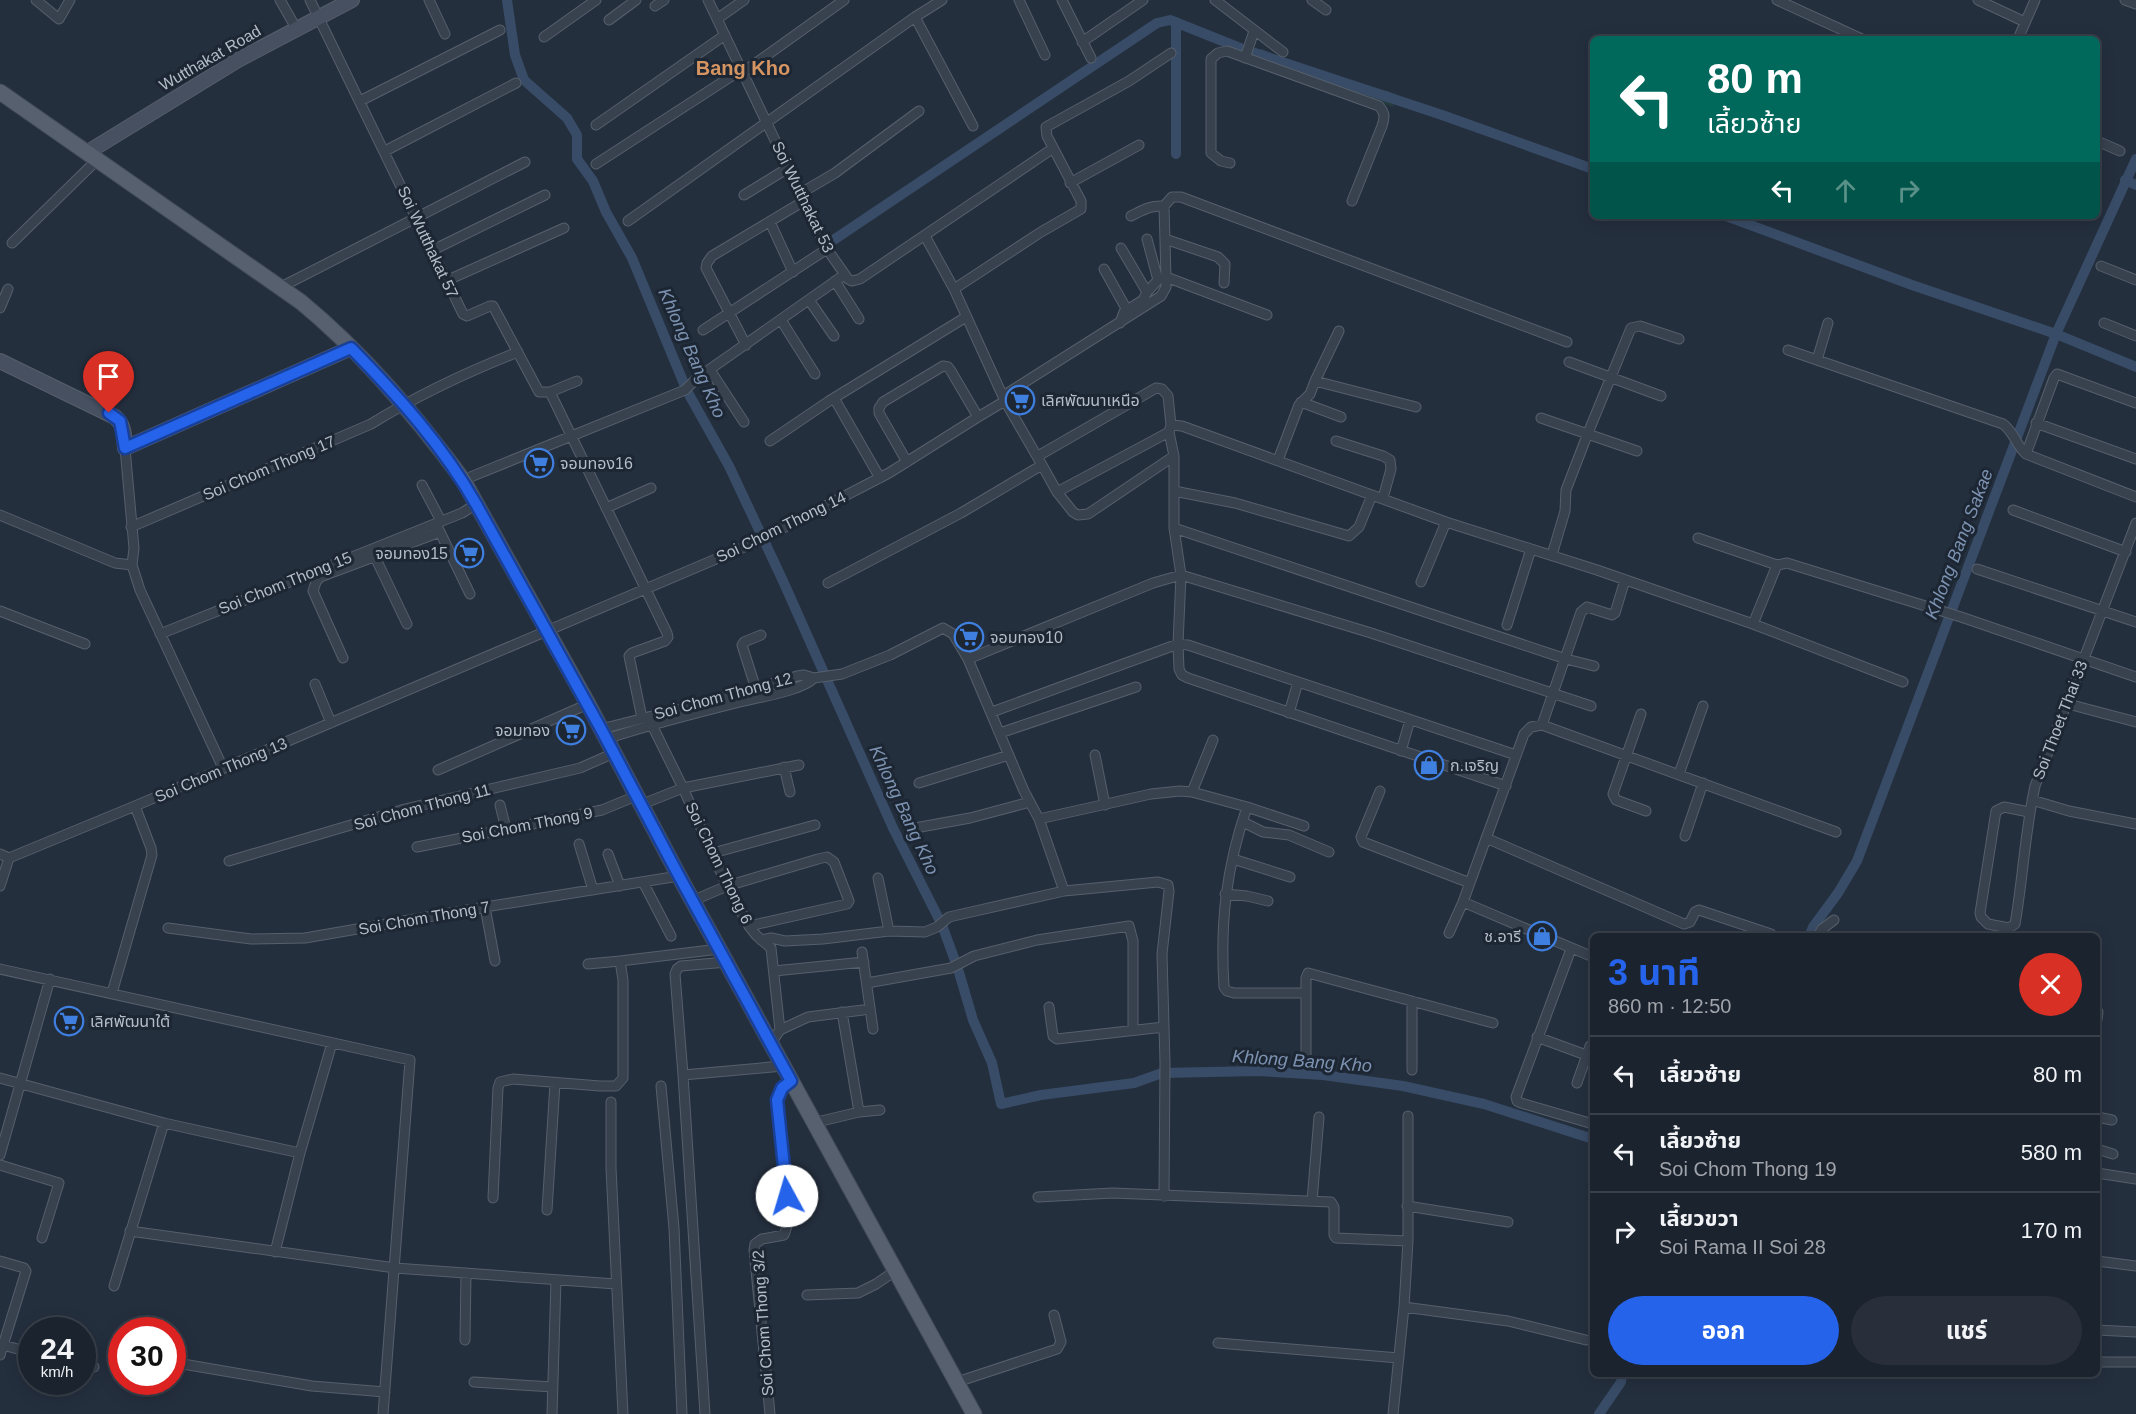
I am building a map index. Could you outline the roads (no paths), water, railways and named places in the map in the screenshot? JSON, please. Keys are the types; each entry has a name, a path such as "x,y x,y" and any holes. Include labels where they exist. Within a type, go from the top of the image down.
{"main road":[{"path":"0,92 281,287 322,319 404,404 463,480 588,704 692,901 723,956 775,1036 783,1066 813,1123 974,1414"}],"street":[{"path":"36,0 59,19 70,0"},
{"path":"280,0 296,28"},
{"name":"Soi Wutthakat 57","path":"310,0 336,40 360,101 448,280 462,314 467,316 493,306 539,392 550,392"},
{"name":"Wutthakat Road","path":"93,155 199,82 352,0"},
{"path":"429,0 446,34"},
{"path":"544,37 596,0"},
{"path":"609,20 636,0"},
{"path":"655,6 664,0"},
{"name":"Soi Wutthakat 53","path":"708,0 827,249 844,275"},
{"path":"717,19 744,0"},
{"path":"596,164 742,72 844,0"},
{"path":"628,221 942,0"},
{"path":"1019,0 1045,54"},
{"path":"1062,0 1091,57"},
{"path":"1082,42 1143,0"},
{"path":"1215,0 1283,52"},
{"path":"1312,0 1326,10"},
{"path":"1777,0 1855,36"},
{"path":"1978,0 2025,22"},
{"path":"2019,36 2035,0"},
{"path":"2125,0 2136,4"},
{"path":"915,17 973,126"},
{"path":"360,101 500,30"},
{"path":"1245,58 1254,31"},
{"path":"596,125 725,35"},
{"path":"1230,163 1221,161 1211,153 1211,59 1218,53 1227,51 1379,106 1385,118 1352,201"},
{"path":"954,289 1041,232 1081,209 1081,201 1052,149 1046,127 1129,81 1171,53"},
{"path":"385,151 516,83"},
{"path":"746,345 706,268 712,256 770,222 919,111"},
{"path":"2100,142 2121,151"},
{"path":"1070,183 1139,145"},
{"path":"463,480 685,390 696,379 844,275 852,281 860,279 1052,149"},
{"path":"12,243 93,155"},
{"path":"281,287 525,162"},
{"path":"744,195 788,168"},
{"path":"433,250 544,195"},
{"path":"1267,315 1166,278 1164,206 1172,197 1181,197 1567,342"},
{"path":"1131,216 1155,205 1164,206"},
{"path":"770,222 794,272"},
{"path":"448,280 564,228"},
{"path":"925,236 954,289 1004,399 1072,512 1078,515 1088,514 1174,456"},
{"path":"1119,323 1122,315 1143,300 1158,280 1147,239"},
{"path":"1165,239 1218,257 1225,264 1224,283"},
{"path":"1121,248 1147,292"},
{"path":"703,330 827,249"},
{"path":"2101,266 2136,280"},
{"path":"1104,268 1128,310"},
{"name":"Soi Chom Thong 14","path":"547,632 756,542 880,478 978,417 1161,296 1166,286 1166,278"},
{"path":"835,281 859,319"},
{"path":"0,308 8,289"},
{"path":"808,300 834,336"},
{"path":"770,441 834,398 966,317"},
{"path":"781,320 814,374"},
{"path":"1817,360 1828,323"},
{"path":"2104,323 2136,336"},
{"path":"1552,555 1565,511 1566,490 1610,378 1633,327 1640,326 1679,339"},
{"path":"1278,460 1301,402 1310,394 1339,331"},
{"path":"125,448 351,348"},
{"path":"1788,350 2003,424 2011,430 2024,452 2136,498"},
{"name":"Soi Chom Thong 17","path":"131,527 372,424 404,404 465,373 518,352"},
{"path":"0,361 120,421 123,428 134,548 132,565 140,590 223,768"},
{"path":"1569,362 1661,396"},
{"path":"907,462 879,413 883,402 943,366 951,371 978,417"},
{"path":"710,370 744,422"},
{"path":"2024,452 2057,375 2136,403"},
{"path":"577,381 550,392 645,590"},
{"path":"1315,381 1416,407"},
{"path":"828,583 961,513 1156,388 1162,389 1168,396 1174,456 1174,528 1180,575 1178,644 1179,669 1182,675 1506,786"},
{"path":"834,398 880,478"},
{"path":"1301,402 1341,417"},
{"path":"1541,418 1637,451"},
{"path":"2036,423 2136,459"},
{"path":"1058,492 1170,429 1182,426 1446,522 1552,555 1753,624 1903,682"},
{"path":"1336,441 1390,460 1391,469 1383,498"},
{"path":"422,485 470,594"},
{"path":"606,508 651,488"},
{"path":"1174,490 1235,503 1349,536 1359,527 1372,495"},
{"name":"Soi Chom Thong 15","path":"160,634 439,526 476,504"},
{"path":"2013,510 2126,552"},
{"path":"0,515 115,563 132,565"},
{"path":"1421,582 1446,522"},
{"name":"Soi Thoet Thai 33","path":"2029,812 2004,807 1996,811 1980,913 1988,924 2009,928 2015,924 2023,876 2029,812 2035,786 2136,523"},
{"path":"344,658 313,591 320,577 375,557 439,526"},
{"path":"1174,528 1566,659 1594,666"},
{"path":"1698,538 1778,565 1787,563 1960,617 2136,677"},
{"path":"1507,625 1531,549"},
{"path":"375,557 407,624"},
{"path":"1753,624 1778,565"},
{"path":"1977,569 2136,622"},
{"path":"1064,891 1039,819 968,659 1153,583 1180,575 1371,633 1591,706"},
{"path":"1542,725 1583,609 1587,607 1612,615 1615,613 1625,580"},
{"name":"Soi Chom Thong 6","path":"645,590 668,637 665,641 628,656 647,720 683,788 727,886 749,926 771,948 774,971 775,1036"},
{"path":"0,612 85,644"},
{"name":"Soi Chom Thong 12","path":"604,734 798,676 818,677 842,674 890,655 943,628 953,634 968,659"},
{"name":"Soi Chom Thong 13","path":"112,993 152,855 135,806 547,632"},
{"path":"756,689 742,645 761,635"},
{"path":"992,712 1178,644 1188,645 1516,755"},
{"path":"647,720 789,690 809,684 818,677"},
{"path":"1289,713 1298,682"},
{"path":"315,684 331,723"},
{"path":"1000,734 1137,687"},
{"path":"438,770 588,704"},
{"path":"2068,704 2136,722"},
{"path":"1679,774 1703,706"},
{"path":"1641,714 1614,789 1614,797 1646,811"},
{"path":"1401,751 1410,720"},
{"path":"1449,933 1463,902 1524,734 1531,727 1542,725 1836,832"},
{"path":"1192,792 1213,740"},
{"name":"Soi Chom Thong 11","path":"229,861 405,809 580,768 614,753"},
{"path":"919,783 1009,755"},
{"path":"1095,756 1105,805"},
{"name":"Soi Chom Thong 9","path":"417,847 602,810 683,788 799,765"},
{"path":"784,767 790,792"},
{"path":"1685,836 1702,783"},
{"path":"1380,790 1361,837 1363,842 1470,883"},
{"path":"1039,819 1151,794 1180,791 1192,792 1245,814 1304,826"},
{"path":"2032,801 2136,824"},
{"path":"915,828 970,818 1030,802"},
{"path":"500,805 506,829"},
{"path":"0,886 4,856 135,806"},
{"path":"1245,814 1263,832 1289,835 1329,852"},
{"path":"1245,814 1225,894 1222,958 1224,987 1227,991 1234,993 1306,993"},
{"path":"713,853 815,825"},
{"path":"1486,838 1684,924 1690,922 1698,910 1767,933"},
{"path":"579,844 592,890"},
{"path":"608,854 620,886"},
{"path":"692,901 727,886 827,857 834,862 849,901 842,906 749,926"},
{"path":"1233,859 1290,877"},
{"name":"Soi Chom Thong 7","path":"168,928 251,939 305,938 679,876"},
{"path":"878,878 889,931"},
{"path":"643,882 671,936"},
{"path":"761,940 771,938 785,941 823,939 889,931 926,932 949,917 1064,891 1158,882 1168,885 1162,954 1165,1063 1164,1196"},
{"path":"1225,894 1268,901"},
{"path":"1463,902 1590,956"},
{"path":"485,907 495,961"},
{"path":"1820,933 1834,920"},
{"path":"867,983 956,967 974,956 1037,940 1130,926 1133,941 1133,1030"},
{"path":"1570,949 1516,1097 1517,1101 1590,1123"},
{"path":"588,964 723,956"},
{"path":"705,1414 675,974 681,966 723,956"},
{"path":"774,971 863,957 873,1029"},
{"path":"493,1198 500,1082 513,1079 616,1086 621,1082 624,1027 623,980 620,961"},
{"path":"0,969 408,1058 411,1062 383,1414"},
{"path":"1306,1057 1306,978 1308,973 1493,1023"},
{"path":"0,1155 50,979"},
{"path":"1412,1001 1412,1070"},
{"path":"1049,1007 1053,1036 1056,1038 1164,1027"},
{"path":"775,1036 808,1017 862,1010"},
{"path":"842,1012 859,1112"},
{"path":"1537,1036 1586,1055"},
{"path":"275,1252 300,1153 332,1043"},
{"path":"1576,1083 1590,1046"},
{"path":"683,1075 783,1066"},
{"path":"0,1078 164,1123 300,1153"},
{"name":"Soi Chom Thong 3/2","path":"770,1414 754,1250 755,1244 762,1239 784,1235 788,1227 777,1100 782,1088 791,1081"},
{"path":"547,1210 555,1083"},
{"path":"661,1086 674,1228 682,1414"},
{"path":"611,1102 611,1168 623,1414"},
{"path":"813,1123 859,1112 880,1110"},
{"path":"1393,1414 1408,1241 1408,1116"},
{"path":"1312,1201 1319,1117"},
{"path":"2100,1117 2112,1120"},
{"path":"114,1286 164,1123"},
{"path":"2100,1150 2113,1154"},
{"path":"0,1165 59,1183 42,1238"},
{"path":"2100,1173 2136,1179"},
{"path":"1038,1197 1113,1193 1312,1201 1333,1204 1336,1238 1408,1241"},
{"path":"1407,1206 1508,1222"},
{"path":"674,1228 692,1226"},
{"path":"130,1231 395,1268 616,1284"},
{"path":"0,1261 24,1268 26,1271 2,1350 18,1352"},
{"path":"2100,1261 2136,1266"},
{"path":"807,1295 858,1293 895,1271"},
{"path":"465,1340 466,1273"},
{"path":"552,1414 556,1280"},
{"path":"1404,1307 1508,1321 1586,1340"},
{"path":"957,1382 1057,1349 1061,1342 1054,1315"},
{"path":"2100,1330 2136,1332"},
{"path":"1218,1343 1399,1358"},
{"path":"2100,1362 2136,1362"},
{"path":"186,1365 312,1386 385,1392"},
{"path":"474,1382 553,1387"}],"waterway":[{"name":"Khlong Bang Kho","path":"507,0 515,55 524,80 567,118 577,135 577,159 593,181 606,212 632,258 687,391 729,466 893,828 942,925 973,1020 992,1063 1001,1104 1041,1095 1134,1083 1162,1073 1259,1071 1323,1075 1403,1086 1484,1104 1590,1138"},
{"path":"829,243 1157,23 1170,20 1240,48"},
{"path":"1176,22 1176,154"},
{"path":"1255,53 1442,115 1590,168"},
{"name":"Khlong Bang Sakae","path":"1810,933 1857,861 2056,334 2136,159"},
{"path":"2125,180 2136,185"},
{"path":"1734,219 1912,285 2056,334 2136,367"},
{"name":"Khlong Bang Sakae","path":"1599,1414 1621,1382 1622,1377"}],"place":[{"name":"เลิศพัฒนาเหนือ","path":"1020,400"},
{"name":"จอมทอง16","path":"539,463"},
{"name":"จอมทอง15","path":"469,553"},
{"name":"จอมทอง10","path":"969,637"},
{"name":"จอมทอง","path":"571,730"},
{"name":"ก.เจริญ","path":"1429,765"},
{"name":"ช.อารี","path":"1542,936"},
{"name":"เลิศพัฒนาใต้","path":"69,1021"}],"district":[{"name":"Bang Kho","path":"743,68"}]}
